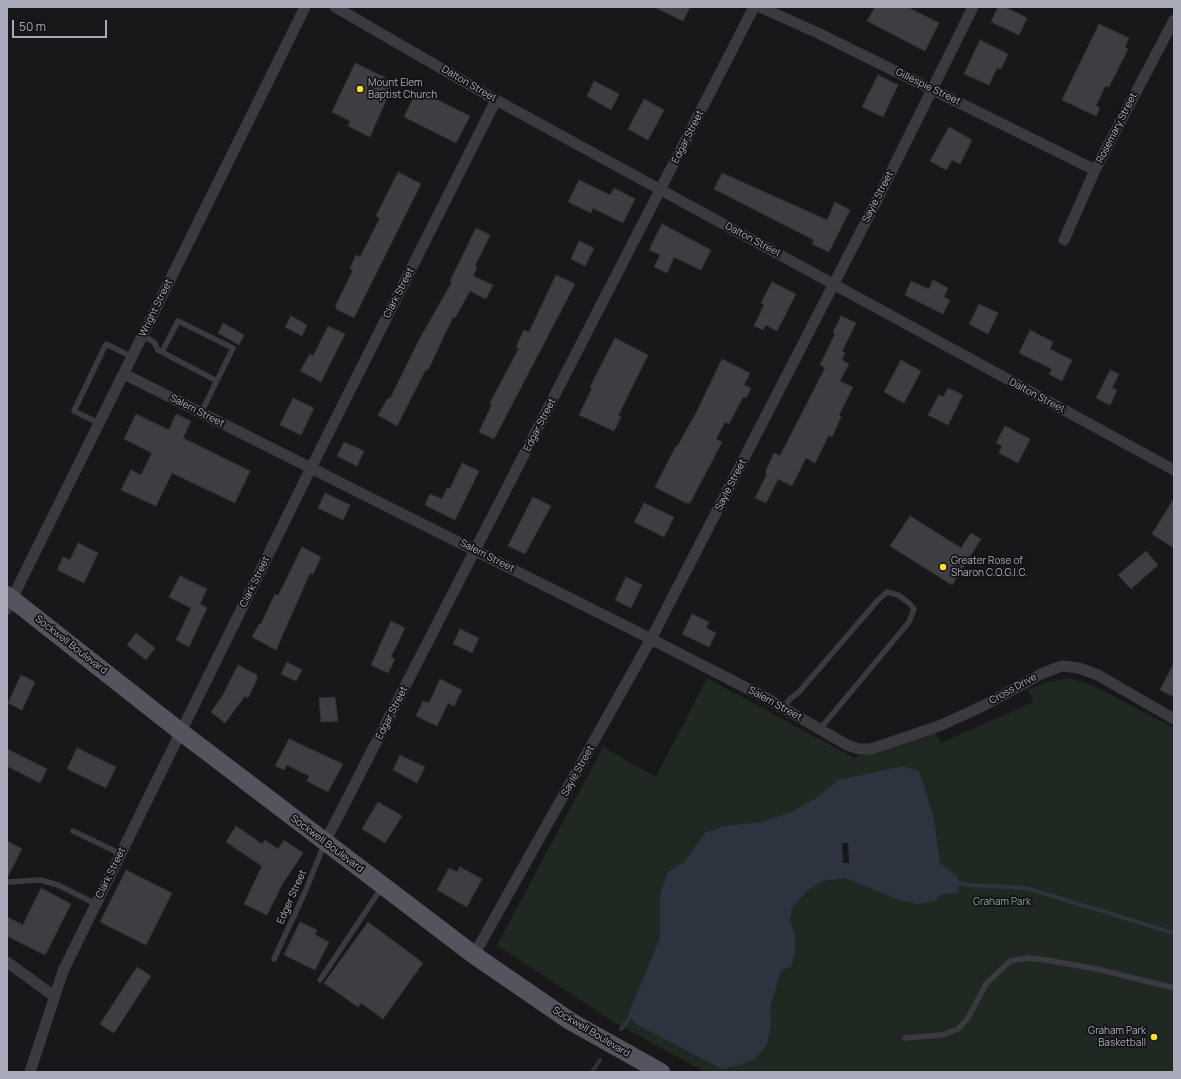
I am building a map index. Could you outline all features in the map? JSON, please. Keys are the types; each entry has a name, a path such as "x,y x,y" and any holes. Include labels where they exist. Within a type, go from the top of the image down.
{"main road":[{"name":"Sockwell Boulevard","path":"9,601 474,955 570,1021 661,1072"}],"street":[{"name":"Wright Street","path":"9,601 124,374 305,7"},
{"name":"Dalton Street","path":"335,7 496,100 1174,470"},
{"name":"Edgar Street","path":"325,842 754,7"},
{"name":"Gillespie Street","path":"760,7 818,33 1095,170"},
{"name":"Sayle Street","path":"474,955 651,639 834,284 973,7"},
{"name":"Rosemary Street","path":"1064,240 1095,170 1174,20"},
{"name":"Clark Street","path":"30,1072 63,970 311,468 496,100"},
{"name":"Salem Street","path":"124,374 651,639 783,708 847,745"},
{"name":"Cross Drive","path":"847,745 859,749 871,749 939,726 983,706 1042,673 1062,666 1079,668 1098,675 1174,719"},
{"path":"7,962 54,996"}],"lane":[{"path":"162,352 178,320 233,348 201,413"},
{"path":"142,336 154,342 158,350 217,381"},
{"path":"99,423 74,411 106,344 132,357"},
{"path":"783,708 790,699 799,692 878,600 887,592 898,594 914,609 909,622 820,729"},
{"path":"73,831 121,854"},
{"name":"Edger Street","path":"274,959 305,892 325,842"},
{"path":"7,882 40,880 58,885 96,904"},
{"path":"320,980 383,886"},
{"path":"905,1038 942,1035 958,1029 968,1018 986,984 1010,961 1028,958 1047,960 1101,970 1174,988"}],"green space":[{"name":"Graham Park","path":"707,678 854,758 934,731 941,743 1033,702 1028,689 1044,683 1069,678 1094,686 1174,728 1174,1072 705,1072 612,1021 497,945 603,747 656,777"}],"water":[{"path":"904,766 919,771 934,819 940,863 958,877 958,893 941,894 934,901 917,904 899,900 845,878 822,881 808,890 792,908 790,920 795,935 795,952 791,967 781,970 770,1008 771,1025 767,1044 755,1059 722,1069 637,1025 628,1015 660,938 660,894 668,872 685,861 706,832 725,826 762,822 789,813 815,799 838,780"}],"pier":[{"path":"842,843 848,843 849,863 843,863"}],"building":[{"path":"654,7 690,7 683,21"},
{"path":"875,7 907,7 939,23 925,51 867,21"},
{"path":"998,7 1005,7 1027,18 1019,35 991,22"},
{"path":"1099,24 1129,38 1125,47 1128,49 1109,87 1105,86 1096,106 1100,108 1096,116 1062,100"},
{"path":"980,40 1008,54 1001,69 997,68 989,85 964,74"},
{"path":"355,63 394,82 370,137 348,126 350,121 332,112"},
{"path":"878,75 898,85 883,117 862,107"},
{"path":"594,81 619,94 611,110 587,96"},
{"path":"417,90 470,116 456,143 404,117"},
{"path":"644,99 664,110 648,140 628,129"},
{"path":"949,127 972,140 960,164 952,160 946,170 930,161"},
{"path":"398,172 421,184 354,318 336,309 336,305 353,270 350,269 356,255 360,257 380,218 376,216"},
{"path":"722,173 827,220 835,202 850,210 829,252 812,244 814,240 714,189"},
{"path":"579,180 610,195 614,188 635,199 623,223 593,208 591,213 568,202"},
{"path":"662,224 711,250 701,270 674,257 667,273 654,267 660,255 649,250"},
{"path":"476,228 490,235 475,266 477,268 473,276 493,285 486,299 470,291 455,318 453,317 428,370 426,369 397,426 378,415 388,398 390,399 419,340 452,282 450,281"},
{"path":"579,241 594,248 585,266 571,259"},
{"path":"556,275 575,284 494,439 479,432 492,404 490,403 519,348 516,347 524,330 529,332"},
{"path":"933,280 948,288 944,297 950,300 943,314 905,295 911,281 929,289"},
{"path":"772,282 796,294 777,331 766,325 763,330 754,326 764,305 761,303"},
{"path":"979,304 998,313 988,334 969,324"},
{"path":"291,316 307,325 302,336 285,327"},
{"path":"841,316 856,323 842,351 845,353 842,360 849,364 840,381 853,387 839,415 841,417 832,437 829,435 815,463 806,458 792,486 778,479 766,503 755,498 767,474 765,473 774,453 780,456 825,368 820,365 835,334 833,332"},
{"path":"223,323 244,335 239,345 218,333"},
{"path":"328,326 345,334 321,382 300,371 310,354 313,356"},
{"path":"1030,330 1053,342 1050,349 1072,360 1062,381 1049,374 1052,369 1019,353"},
{"path":"615,338 648,355 618,416 621,417 614,431 579,415 592,388 590,387"},
{"path":"722,359 750,373 744,385 751,388 746,398 743,397 729,424 725,422 716,439 722,442 690,503 686,503 655,487 676,446 677,447 696,413"},
{"path":"901,360 921,371 904,403 884,392"},
{"path":"1110,370 1119,374 1112,388 1117,390 1110,405 1096,398"},
{"path":"948,388 963,395 948,425 928,415 939,395 943,397"},
{"path":"293,398 314,408 301,435 280,425"},
{"path":"136,414 169,430 176,414 191,421 183,438 250,471 235,503 172,473 156,506 121,490 131,470 141,475 152,453 124,439"},
{"path":"1005,426 1030,439 1018,463 999,453 1002,446 996,443"},
{"path":"344,442 364,451 357,466 337,456"},
{"path":"462,463 479,471 455,520 425,505 430,494 442,499 447,488 450,489"},
{"path":"325,493 350,505 343,520 318,508"},
{"path":"533,497 551,506 525,554 508,546"},
{"path":"1174,498 1174,548 1152,534"},
{"path":"644,503 674,517 664,537 634,522"},
{"name":"Greater Rose of Sharon C.O.G.I.C.","path":"910,516 961,548 971,533 981,539 952,585 890,546"},
{"path":"78,543 98,553 84,583 57,570 63,557 70,560"},
{"path":"302,547 321,557 313,574 310,573 276,650 252,637 259,624 261,624 275,594 278,596"},
{"path":"1146,551 1158,565 1131,589 1118,575"},
{"path":"180,576 207,589 200,604 207,608 189,647 176,640 191,608 169,597"},
{"path":"626,577 642,585 631,608 615,600"},
{"path":"692,614 709,622 706,628 716,633 709,647 682,634"},
{"path":"391,621 405,628 391,657 395,659 388,673 371,665"},
{"path":"460,629 479,638 472,653 453,644"},
{"path":"136,633 155,648 146,660 127,645"},
{"path":"287,662 302,670 296,681 281,674"},
{"path":"1174,663 1174,697 1160,690"},
{"path":"238,665 257,675 257,679 248,698 245,696 225,723 211,712 223,695"},
{"path":"21,675 35,682 22,710 8,703"},
{"path":"440,679 462,690 454,706 448,703 437,726 416,716 423,701 429,703"},
{"path":"335,697 338,721 321,722 319,698"},
{"path":"289,739 343,764 328,792 307,781 309,776 287,765 284,770 275,766"},
{"path":"77,748 116,767 106,788 67,769"},
{"path":"7,749 47,769 40,783 7,766"},
{"path":"400,755 425,767 417,783 393,770"},
{"path":"378,802 402,816 385,843 362,829"},
{"path":"236,826 262,844 265,840 278,849 284,840 303,853 283,883 267,915 244,904 262,866 226,842"},
{"path":"7,841 22,849 7,878"},
{"path":"460,867 482,879 467,907 437,890 449,868 457,872"},
{"path":"126,870 172,893 146,945 100,922"},
{"path":"41,888 71,904 45,955 7,936 7,917 23,925"},
{"path":"300,922 317,930 315,935 329,942 315,970 284,955"},
{"path":"368,922 423,963 383,1019 361,1003 358,1007 324,983"},
{"path":"137,967 151,976 114,1033 100,1024"}],"waterway":[{"path":"953,882 969,885 1026,888 1174,933"},
{"path":"621,1029 633,1013"},
{"path":"592,1072 600,1060"}],"place":[{"name":"Mount Elem Baptist Church","path":"360,89"},
{"name":"Greater Rose of Sharon C.O.G.I.C.","path":"943,567"},
{"name":"Graham Park Basketball","path":"1154,1037"}]}
